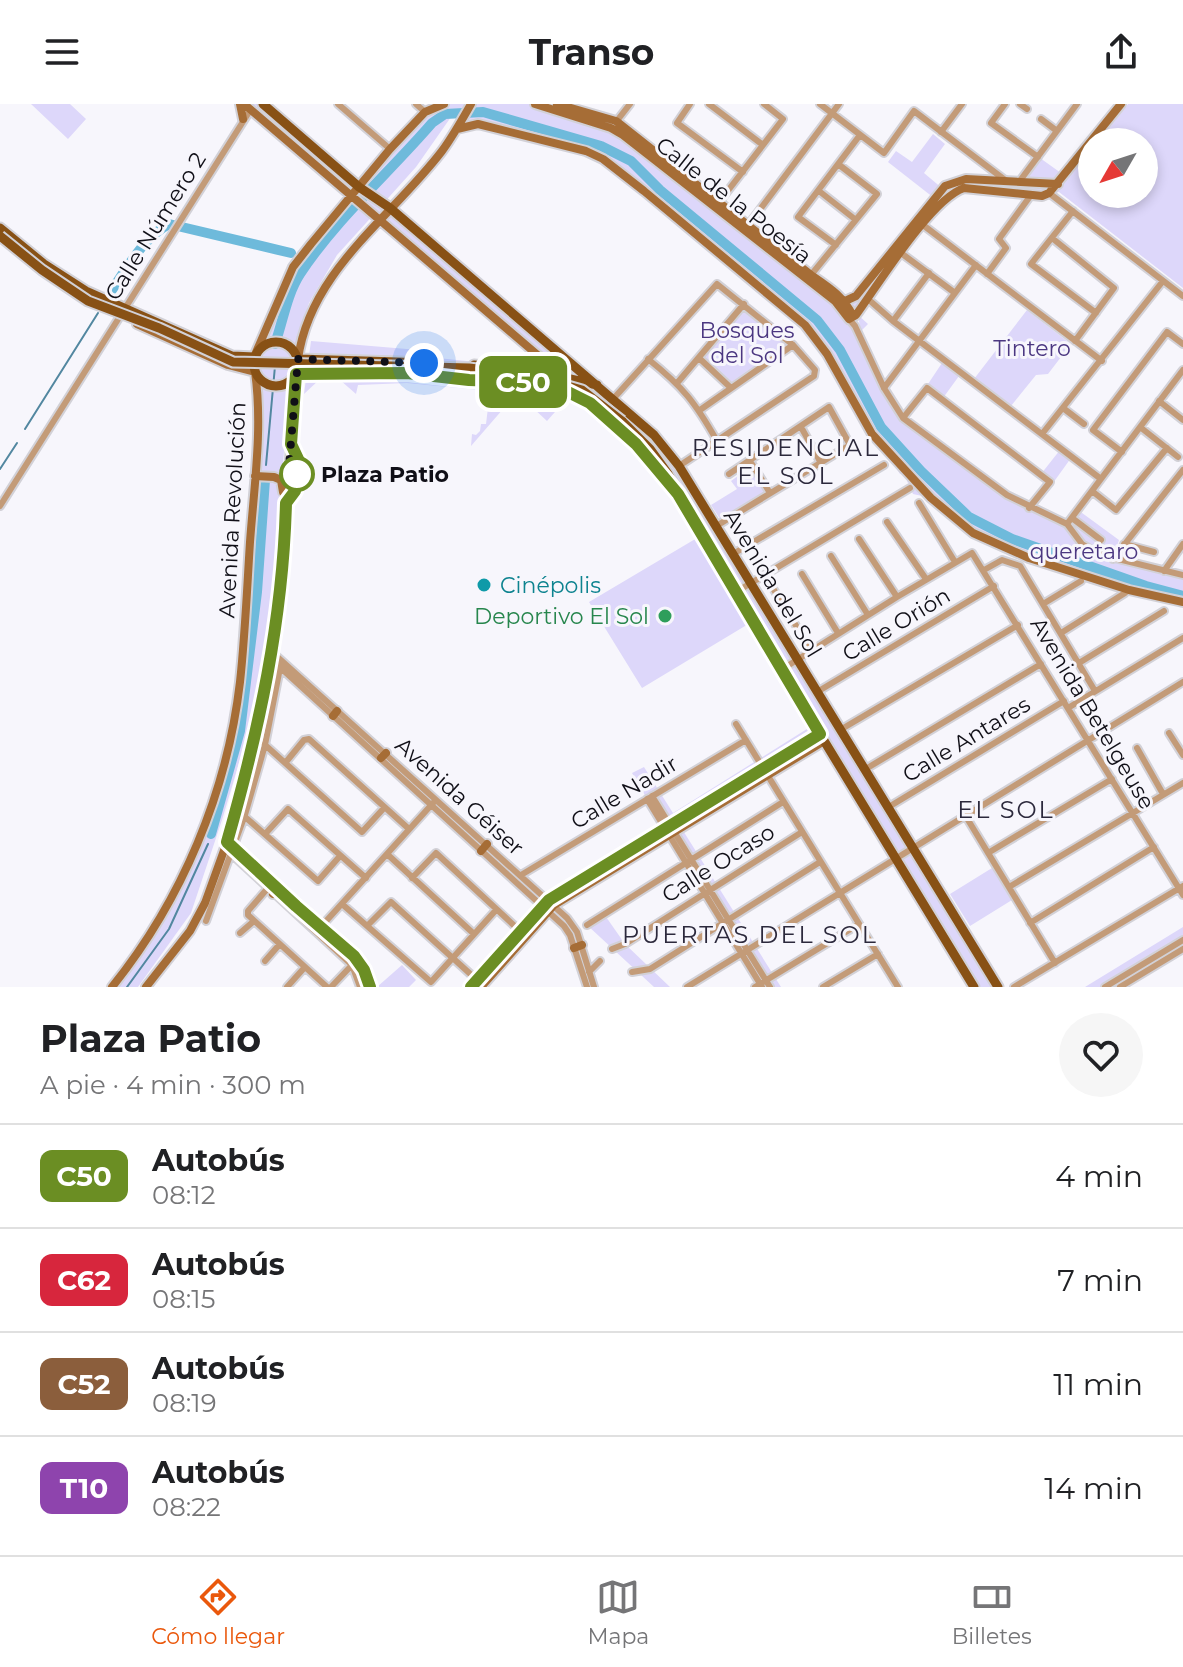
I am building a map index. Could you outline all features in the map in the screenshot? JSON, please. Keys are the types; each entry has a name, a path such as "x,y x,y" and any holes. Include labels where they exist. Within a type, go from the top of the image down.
{"main road":[{"name":"Avenida del Sol","path":"263,104 364,190 390,208 654,435 679,466 718,525 750,583 998,987"},
{"path":"0,228 44,264 120,313 232,356 254,357 268,343 288,346 298,359 296,374 288,382 272,385 262,381 255,372 254,357"},
{"name":"Avenida del Sol","path":"0,239 88,301 131,316 233,362 469,368 529,375 582,390 622,421 660,462 781,670 974,987"},
{"path":"298,359 492,365 561,375 597,386"}],"street":[{"path":"338,104 390,149"},
{"path":"416,104 425,112"},
{"path":"254,357 293,267 352,195 364,190 390,149 425,112 444,104"},
{"path":"298,359 301,336 320,293 376,217 390,208 439,155 471,104"},
{"name":"Calle de la Poesía","path":"535,104 614,124 842,303"},
{"name":"Calle de la Poesía","path":"557,104 614,124 720,201 746,228 836,292 884,388 903,418 1007,495 1029,508 1070,521"},
{"path":"614,124 630,104"},
{"path":"690,104 677,123 743,172"},
{"path":"709,104 763,145"},
{"path":"720,201 783,119 764,104"},
{"path":"820,104 884,153 914,111 1006,181"},
{"path":"746,228 839,104"},
{"path":"941,132 962,104"},
{"path":"1005,104 991,123 1038,157"},
{"path":"1020,104 1027,109"},
{"path":"1019,182 1077,104"},
{"path":"853,321 901,253 953,192 964,188 1031,195 1049,193 1121,104"},
{"path":"243,119 245,106"},
{"path":"245,106 561,375"},
{"name":"Calle Número 2","path":"0,506 243,119"},
{"path":"1041,119 1057,131"},
{"path":"458,128 478,124 586,151 603,159 805,325 827,354 872,434 931,498 973,533 1029,558 1129,590 1183,602"},
{"path":"836,245 798,217 860,135"},
{"path":"811,275 877,194 838,164"},
{"path":"842,303 856,296 945,186 966,179 1058,184"},
{"path":"819,191 856,220"},
{"path":"1049,193 1183,296"},
{"path":"987,274 1006,248 999,239 1031,195"},
{"path":"1073,211 1031,264 1096,313"},
{"path":"923,225 1102,361"},
{"path":"1052,238 1114,288 1075,341"},
{"path":"0,239 57,284 92,304 120,313 228,365 255,372"},
{"path":"901,253 955,293"},
{"path":"884,388 976,265"},
{"path":"893,321 929,273"},
{"path":"1042,434 1163,281"},
{"path":"614,398 717,284 793,345 816,372 679,466"},
{"path":"868,299 1101,479"},
{"path":"678,382 744,304"},
{"path":"1122,452 1093,430 1167,332 1183,344"},
{"path":"700,410 793,345"},
{"path":"699,358 731,388"},
{"path":"648,359 678,382 700,410 717,441"},
{"path":"1070,521 1183,370"},
{"name":"Avenida Revolución","path":"112,987 144,945 177,890 200,835 229,745 240,681 257,476 255,372"},
{"name":"Avenida del Sol","path":"296,374 407,373 521,382 576,395 627,435 678,494"},
{"path":"146,987 196,921 245,815 265,745 276,660 296,374"},
{"path":"903,418 927,388 1050,482 1029,508"},
{"path":"1159,401 1183,420"},
{"path":"718,525 848,448 849,442 829,407 729,474"},
{"path":"1063,408 1084,424"},
{"path":"801,427 821,463"},
{"path":"1140,427 1178,457"},
{"path":"1092,491 1116,510 1167,448"},
{"path":"750,461 770,493"},
{"path":"733,554 884,465"},
{"path":"1113,559 1183,470"},
{"path":"257,476 274,477 283,484 282,512 286,519"},
{"path":"736,592 910,488"},
{"path":"781,670 955,562 919,503"},
{"path":"1070,521 1101,540"},
{"path":"1070,521 1089,549 1113,559 1183,575"},
{"path":"887,522 926,579"},
{"path":"859,539 897,597"},
{"path":"1124,544 1154,552"},
{"path":"1164,571 1183,545"},
{"name":"Avenida Betelgeuse","path":"955,562 971,553 984,570 1182,890"},
{"path":"831,556 868,615"},
{"path":"984,570 1002,560 1018,565 1095,691"},
{"path":"802,574 838,633"},
{"path":"1043,604 1081,581"},
{"name":"Calle Orión","path":"817,692 994,586"},
{"path":"774,590 811,650"},
{"path":"1061,633 1125,593"},
{"path":"1079,663 1164,611"},
{"path":"840,730 1018,625"},
{"name":"Calle Antares","path":"887,808 1183,638"},
{"path":"206,921 230,848 236,809 276,660"},
{"name":"Avenida Géiser","path":"276,660 383,756 437,798 484,847 549,905"},
{"path":"864,770 1041,664"},
{"path":"687,987 1183,682"},
{"path":"736,724 895,986"},
{"path":"1169,733 1183,755"},
{"path":"256,737 362,832 384,808"},
{"path":"498,962 520,931 549,905 822,738"},
{"path":"286,762 306,739 409,829"},
{"name":"Calle Nadir","path":"521,875 746,740"},
{"path":"1137,748 1163,794"},
{"name":"Avenida Géiser","path":"383,756 431,805 521,875 549,905 578,946 594,987"},
{"path":"988,853 1112,779"},
{"path":"1009,887 1183,783"},
{"path":"318,930 437,798"},
{"path":"649,798 745,952 762,985 859,924"},
{"path":"587,925 783,802"},
{"path":"236,809 318,881 340,856"},
{"path":"266,833 288,809 366,878"},
{"path":"965,815 1055,963"},
{"name":"Calle Ocaso","path":"612,949 625,944 802,832"},
{"path":"1030,923 1154,847"},
{"path":"230,848 272,891 358,960 370,987"},
{"path":"412,878 434,853 520,931"},
{"path":"387,854 474,934"},
{"path":"632,972 650,969 820,862"},
{"path":"1014,987 1182,890"},
{"path":"272,891 247,913 279,945 329,987 352,965"},
{"path":"367,926 391,902 453,958 476,985 549,905"},
{"path":"342,904 431,982 496,910"},
{"path":"240,933 254,921"},
{"path":"318,930 352,965 360,987"},
{"path":"1105,987 1183,940"},
{"path":"265,961 279,945"},
{"name":"Avenida Géiser","path":"578,946 587,987"},
{"path":"1120,987 1183,949"},
{"path":"823,987 878,954"},
{"path":"589,972 600,961"},
{"path":"287,987 305,967"}],"green space":[{"path":"31,104 70,104 86,119 68,139"},
{"name":"queretaro","path":"250,104 257,104 356,186 425,112 443,104 568,104 615,123 837,296 852,303 934,198 888,162 896,151 912,162 933,134 945,144 924,173 943,189 957,182 1059,187 1078,165 1078,207 1059,192 1047,195 957,188 941,204 857,314 868,324 861,331 858,317 839,305 903,418 1007,495 1067,524 1078,510 1119,540 1113,558 1183,575 1183,602 1125,593 1081,581 991,542 931,498 913,494 907,473 900,474 795,312 663,207 617,164 553,142 451,117 416,167 381,206 599,388 673,460 995,987 980,987 828,739 682,829 781,987 761,987 668,834 554,905 481,987 471,987 536,914 665,830 632,773 644,767 673,813 818,722 755,620 642,688 589,602 702,535 660,464 610,420 570,395 547,421 517,393 471,446 472,434 476,435 481,424 486,424 490,391 407,383 358,385 356,394 340,380 320,379 304,394 311,341 419,350 428,357 544,369 471,293 376,212 337,255 309,303 297,339 285,438 267,669 191,913 138,987 111,987 184,874 233,727 252,523 259,345 286,276 352,191"},
{"path":"1128,104 1183,104 1183,288 1080,208 1158,208 1158,128 1109,128"},
{"path":"1040,158 1061,173 1049,181 1024,180"},
{"name":"Bosques del Sol","path":"744,304 793,345 731,388 699,358"},
{"name":"Tintero","path":"1027,310 1071,344 1048,374 1036,375 1011,406 974,379"},
{"name":"Tintero","path":"942,363 959,376 943,398 926,387"},
{"path":"1060,450 1071,458 1053,483 1041,474"},
{"path":"753,465 769,492 720,519 711,505 737,489 731,481"},
{"path":"992,868 1012,900 970,926 950,894"},
{"path":"604,914 625,944 670,987 654,987 587,925"},
{"path":"1183,927 1183,947 1120,987 1085,987"},
{"path":"402,965 416,980 409,987 377,987"}],"waterway":[{"path":"275,344 288,299 300,274 347,215 432,123 445,114 483,112 601,146 631,161 660,190 817,320 840,350 881,427 969,517 1012,539 1183,596"},
{"path":"107,297 142,247 169,224 291,253"},
{"path":"25,429 98,313"},
{"path":"266,465 275,366"},
{"path":"0,469 17,443"},
{"path":"211,834 240,731 257,592 265,480"},
{"path":"127,987 169,929 208,844"},
{"path":"1115,987 1183,945"}],"bus line":[{"name":"C50","path":"370,987 358,960 227,842 256,737 272,660 286,503 295,491 299,461 291,444 296,374 407,373 521,382 568,392 590,403 636,444 678,494 820,734 549,900 471,987"}],"place":[{"name":"Plaza Patio","path":"297,474"},
{"name":"Cinépolis","path":"484,585"},
{"name":"Deportivo El Sol","path":"665,616"}],"district":[{"name":"RESIDENCIAL EL SOL","path":"786,462"},
{"name":"EL SOL","path":"1006,810"},
{"name":"PUERTAS DEL SOL","path":"750,935"}],"route":[{"path":"297,474 288,478 298,359 424,363"}]}
